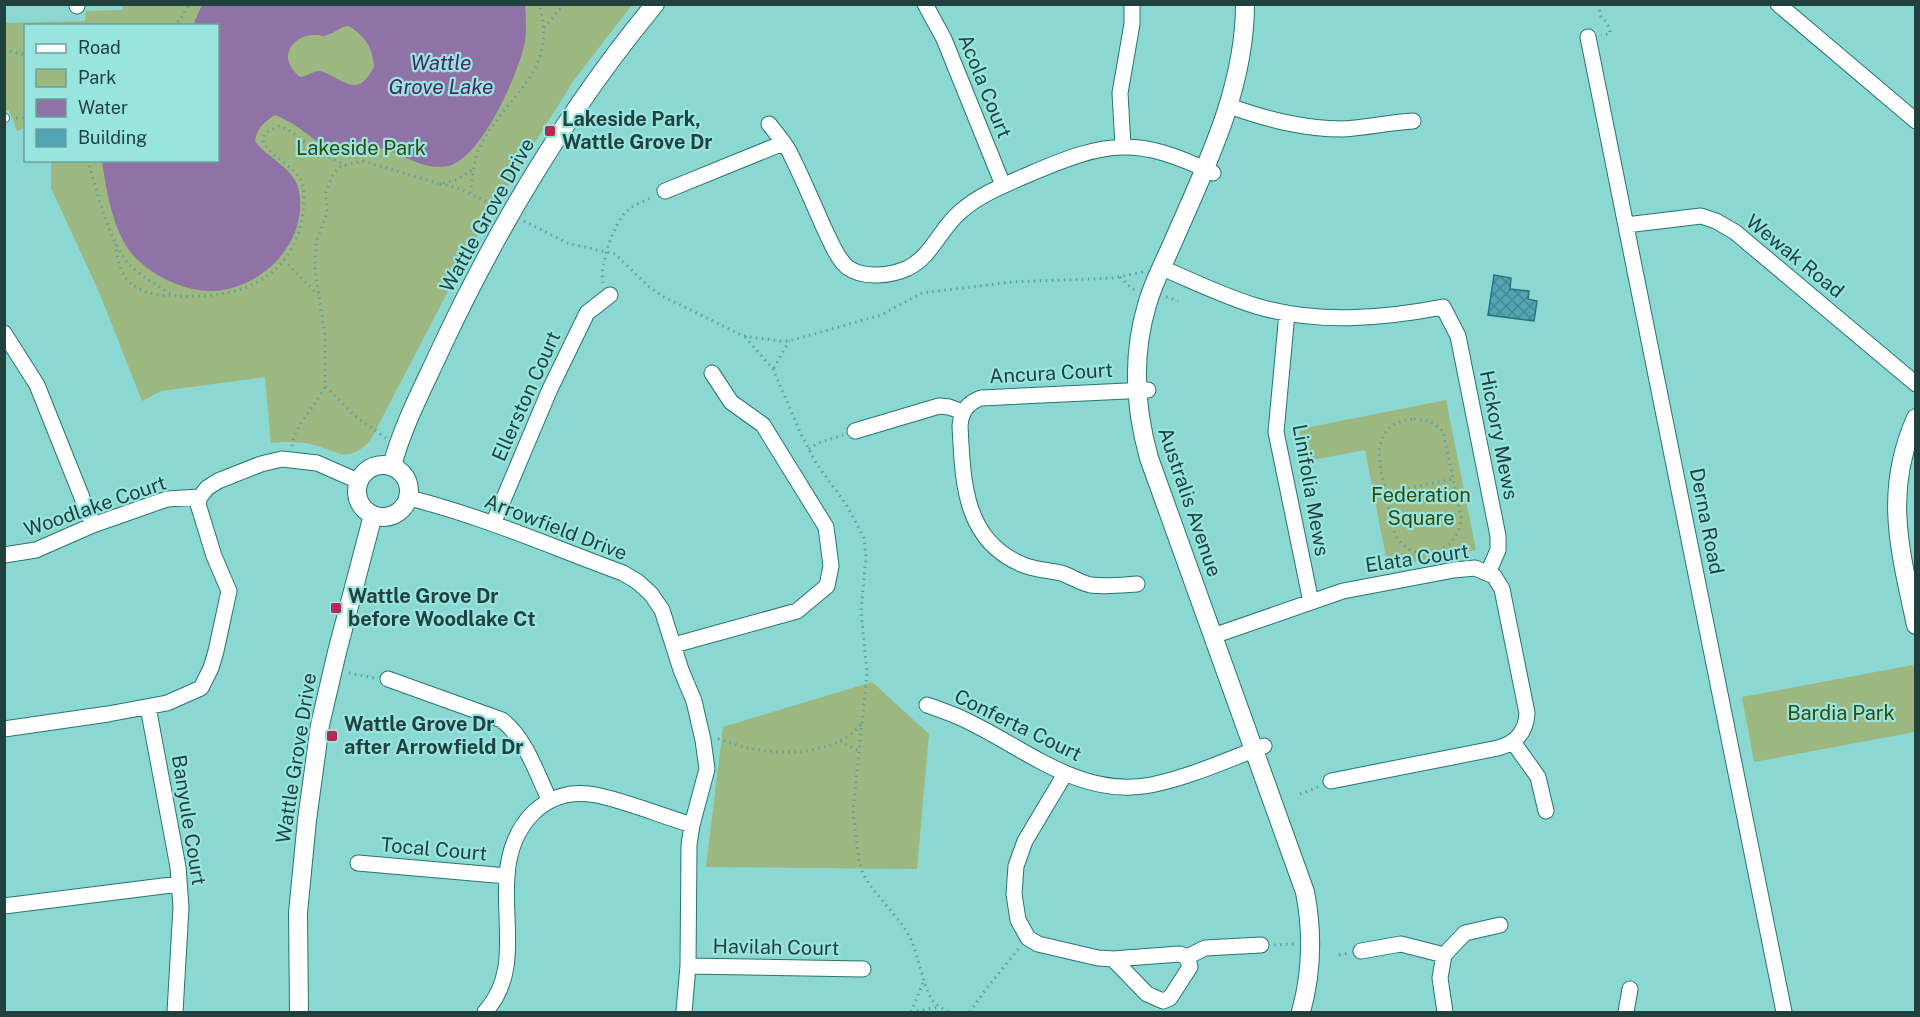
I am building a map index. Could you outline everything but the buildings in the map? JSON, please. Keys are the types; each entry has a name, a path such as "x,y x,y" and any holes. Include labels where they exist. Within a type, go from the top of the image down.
{"street":[{"name":"Wattle Grove Drive","path":"392,466 398,445 472,283 507,219 595,80 655,4"},
{"name":"Acola Court","path":"926,4 944,39 1003,185"},
{"path":"1123,146 1120,93 1132,24 1132,4"},
{"name":"Australis Avenue","path":"1234,108 1245,4"},
{"name":"Australis Avenue","path":"1255,4 1250,63 1234,108 1209,170 1156,269 1162,295 1153,328 1142,390 1158,452 1218,635 1310,872 1321,931 1321,962 1311,1012"},
{"path":"1778,4 1916,121"},
{"name":"Derna Road","path":"1588,37 1784,1012"},
{"path":"1234,108 1285,123 1328,128 1358,128 1413,121"},
{"path":"769,124 789,152 834,248 847,266 863,275 893,273 908,268 926,255 946,226 960,212 1003,185 1073,156 1123,146 1172,154 1209,170"},
{"path":"665,191 783,144"},
{"name":"Wewak Road","path":"1626,225 1701,216 1716,221 1735,232 1916,384"},
{"path":"1156,269 1233,298 1287,313"},
{"name":"Ellerston Court","path":"493,524 549,389 586,313 610,295"},
{"name":"Hickory Mews","path":"1287,313 1355,318 1403,314 1443,307 1458,336 1498,536 1498,550 1488,573"},
{"name":"Linifolia Mews","path":"1287,313 1276,432 1311,602"},
{"path":"4,333 37,385 93,525"},
{"path":"674,645 797,611 827,586 831,566 826,527 762,425 731,402 712,373"},
{"name":"Ancura Court","path":"963,412 974,400 989,397 1142,390"},
{"path":"855,431 939,406 963,412 960,434 969,507 976,525 993,546 1021,565 1062,573 1083,583 1092,585 1137,584"},
{"path":"1916,418 1903,453 1896,496 1897,523 1913,595 1916,625"},
{"path":"4,729 148,707 167,703 201,688 212,668 229,591 198,504 207,488 218,481 261,464 282,459 317,463 358,481"},
{"path":"386,464 392,466 399,470 408,482 408,498 401,510 395,514 373,516 366,511 357,497 358,481 361,475 372,466 386,464"},
{"name":"Woodlake Court","path":"4,555 36,550 93,525 167,499 200,497"},
{"name":"Arrowfield Drive","path":"408,498 493,524 623,573 638,582 651,594 662,610 694,701 707,769 692,825 688,875 688,966 684,1012"},
{"name":"Wattle Grove Drive","path":"298,1012 298,913 307,820 320,725 373,516"},
{"name":"Elata Court","path":"1218,635 1358,588 1475,568 1488,573 1499,582 1504,596 1526,704 1527,722 1524,730 1513,742"},
{"path":"388,679 502,720 513,729 522,742 549,799"},
{"name":"Conferta Court","path":"927,705 961,717 1065,774 1102,785 1142,786 1182,777 1260,748"},
{"name":"Banyule Court","path":"148,707 178,867 181,907 174,1012"},
{"path":"1331,781 1498,748 1513,742 1538,777 1546,811"},
{"name":"Australis Avenue","path":"1260,748 1308,906 1311,957 1301,1012"},
{"path":"1065,774 1025,841 1016,866 1014,894 1016,913 1020,927 1028,938 1046,946 1098,958 1113,959 1180,954 1187,957 1190,963 1189,970 1170,998 1165,1001 1157,1000 1147,994 1113,959"},
{"path":"485,1012 498,994 507,964 507,876 510,857 518,835 538,808 549,799 575,794 595,795 692,825"},
{"name":"Tocal Court","path":"358,863 507,876"},
{"path":"4,906 179,884"},
{"path":"1445,1012 1440,978 1444,955 1465,933 1500,925"},
{"path":"1361,951 1401,944 1444,955"},
{"path":"1187,957 1205,948 1261,945"},
{"name":"Havilah Court","path":"688,966 863,969"},
{"path":"1626,1012 1630,989"}],"path":[{"path":"175,24 180,20 189,4"},
{"path":"470,193 478,150 538,64 544,28 538,4"},
{"path":"544,28 564,4"},
{"path":"1588,37 1610,34 1606,21 1601,17 1598,4"},
{"path":"4,50 24,55"},
{"path":"114,237 125,277 138,288 159,296 220,295 252,286 284,260 301,223 304,202 302,181 266,147 263,141 265,133 279,126 346,165"},
{"path":"290,460 293,435 317,402 325,386 325,336 315,270 316,243 327,213 326,192 333,174 341,166 363,161 455,187 497,206"},
{"path":"89,162 109,227 124,259 133,269 176,296"},
{"path":"440,184 456,180 474,169"},
{"path":"610,295 602,281 602,270 620,220 629,208 665,191"},
{"path":"525,222 567,243 607,252 621,259 648,286 664,297 743,336 789,341 880,315 922,293 1012,282 1120,277 1156,269"},
{"path":"284,260 319,295"},
{"path":"1140,279 1156,269"},
{"path":"1120,277 1132,290 1135,291 1137,287"},
{"path":"743,336 773,369 816,463 846,504 860,528 866,545 861,599 867,662 861,752 854,811 859,861 869,884 908,934 928,993 939,1007 948,1012"},
{"path":"773,369 789,341"},
{"path":"325,386 355,416 398,445"},
{"path":"1406,420 1430,422 1443,431 1461,517 1459,530 1451,543 1445,548 1429,553 1414,551 1401,542 1393,528 1385,493 1379,461 1381,439 1390,427 1406,420"},
{"path":"809,449 818,443 855,431"},
{"path":"1385,493 1454,479"},
{"path":"349,673 369,678 388,679"},
{"path":"702,735 754,749 784,753 825,747 840,741 853,733 863,721"},
{"path":"840,741 861,752"},
{"path":"1300,794 1331,781"},
{"path":"970,1012 1028,938"},
{"path":"1261,945 1294,944"},
{"path":"911,1012 924,981"},
{"path":"911,1012 939,1007"}],"green space":[{"name":"Lakeside Park","path":"123,4 632,5 574,80 479,232 370,441 349,454 337,453 303,443 271,443 265,377 161,391 142,401 99,292 51,188 51,162 219,162 219,24 24,24 24,128 17,131 9,110 5,111 4,23 85,21 86,11 123,10"},
{"name":"Federation Square","path":"1446,400 1476,550 1388,567 1365,450 1301,462 1300,429"},
{"name":"Bardia Park","path":"1913,665 1916,680 1915,732 1754,762 1742,697"},
{"path":"872,682 929,734 917,869 706,867 723,727"}],"water":[{"name":"Wattle Grove Lake","path":"202,5 525,5 525,41 506,95 485,133 473,149 448,166 420,164 387,150 369,146 342,151 328,150 309,135 275,115 264,123 257,132 255,141 295,180 300,204 298,221 293,237 273,265 244,284 215,291 202,290 176,284 152,272 126,246 115,223 102,162 219,162 219,24 193,24","holes":["348,26 359,34 370,48 374,67 361,83 349,84 320,71 300,77 291,66 288,58 289,52 297,40 312,35 323,36"]}],"place":[{"name":"Lakeside Park, Wattle Grove Dr","path":"550,131"},
{"name":"Wattle Grove Dr before Woodlake Ct","path":"336,608"},
{"name":"Wattle Grove Dr after Arrowfield Dr","path":"332,736"}]}
